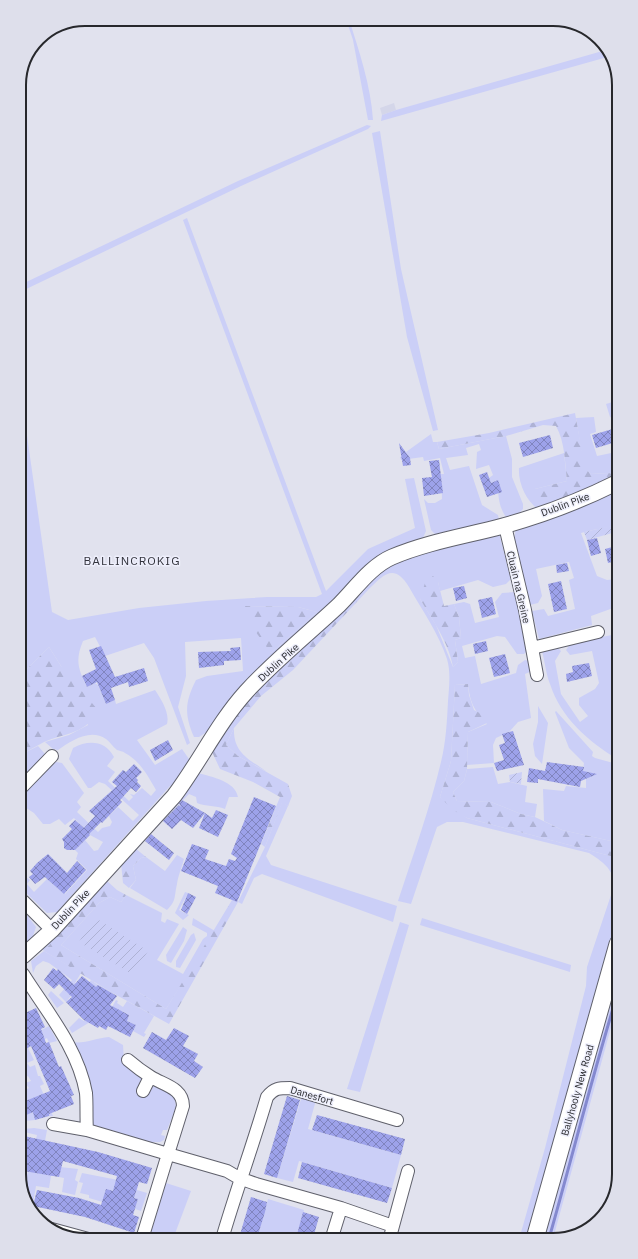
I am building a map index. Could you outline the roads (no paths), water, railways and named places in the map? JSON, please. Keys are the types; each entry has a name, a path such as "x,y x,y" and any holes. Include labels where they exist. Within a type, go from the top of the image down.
{"main road":[{"name":"Ballyhooly New Road","path":"537,1233 612,965"}],"street":[{"name":"Dublin Pike","path":"26,953 52,930 174,796 188,778 228,716 246,692 375,569 391,557 414,549 505,526 600,491 612,485"},
{"name":"Cluain na Greine","path":"505,526 537,674"},
{"path":"532,648 598,632"},
{"path":"26,783 52,756"},
{"path":"26,904 52,930"},
{"path":"27,990 56,1020 74,1058 86,1094 87,1130"},
{"path":"128,1060 150,1077 176,1090 183,1100 183,1106 144,1233"},
{"path":"143,1091 150,1077"},
{"name":"Danesfort","path":"223,1233 239,1178 251,1151 267,1097 278,1088 290,1088 397,1120"},
{"path":"53,1124 87,1130 227,1171 239,1178 341,1208 391,1231 408,1171"},
{"path":"334,1233 341,1208"}],"waterway":[{"path":"551,1233 612,1012"}],"district":[{"name":"BALLINCROKIG","path":"132,561"}]}
